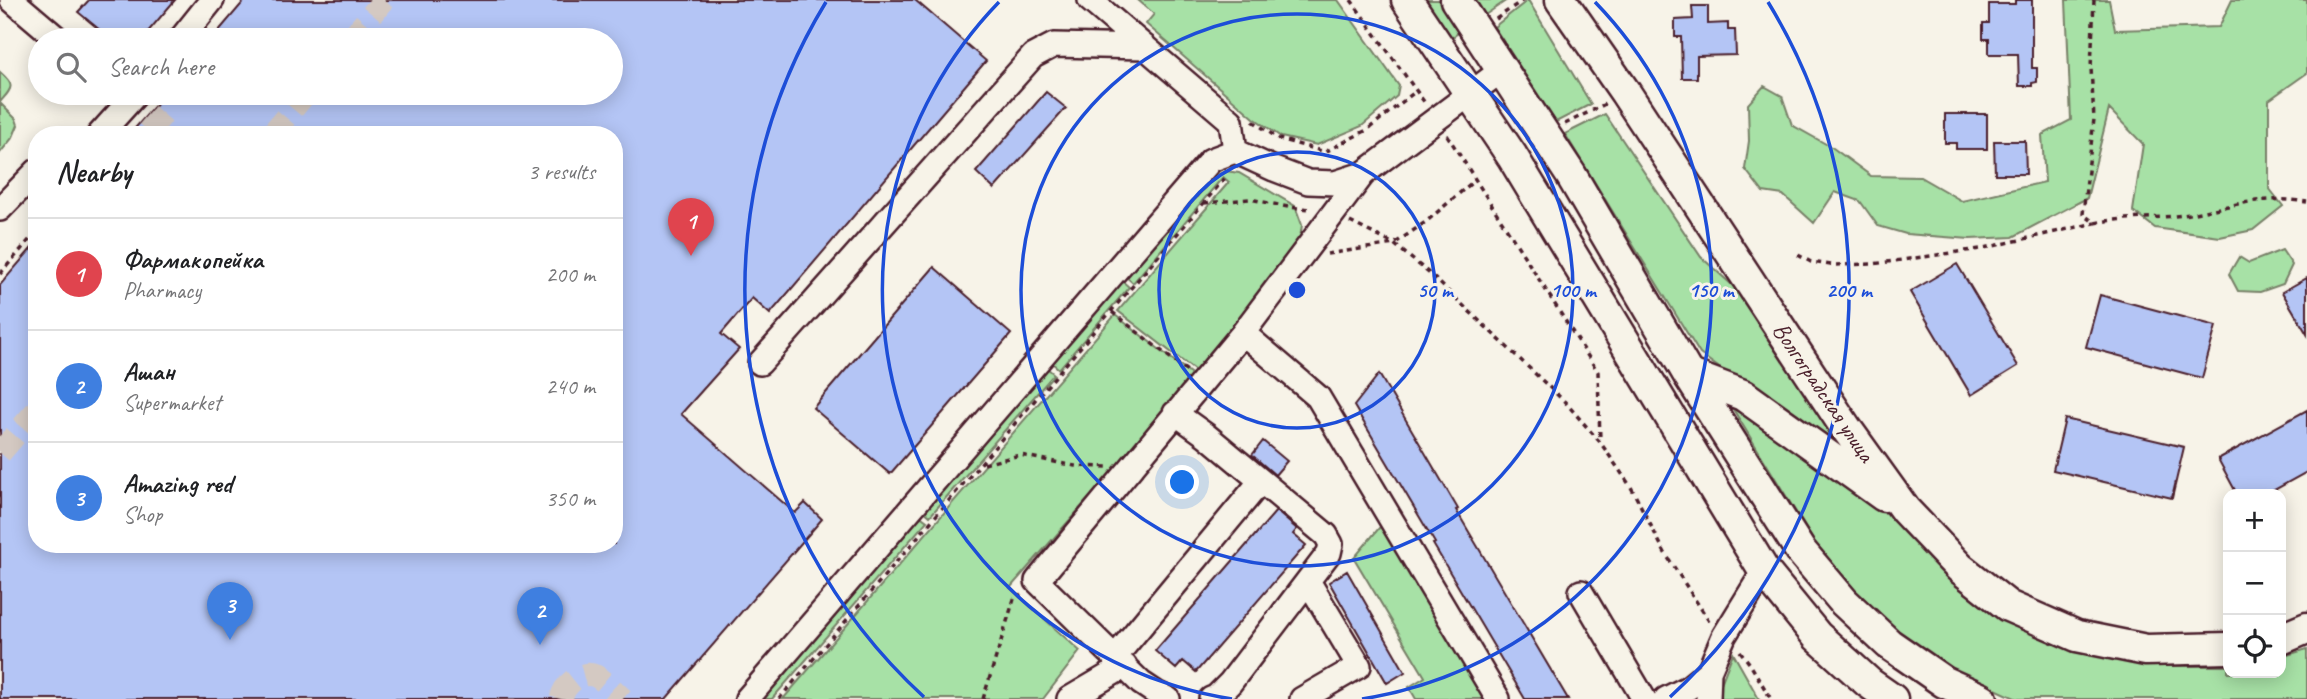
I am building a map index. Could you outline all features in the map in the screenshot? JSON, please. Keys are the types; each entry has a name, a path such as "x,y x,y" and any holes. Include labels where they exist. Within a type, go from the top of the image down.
{"main road":[{"path":"1407,0 1538,198 1765,571 1817,636 1869,683 1892,699"},
{"path":"1456,0 1571,175 1688,374 1800,550 1844,602 1889,644 1944,682 1982,699"},
{"name":"Волгоградская улица","path":"1561,0 1625,92 1846,428 1905,510 1960,568 2008,606 2077,636 2146,650 2223,648"},
{"path":"1688,374 1743,395 1905,510"},
{"path":"2286,637 2307,628"}],"street":[{"path":"12,0 45,28"},
{"path":"190,28 212,0"},
{"path":"1090,0 1231,121 1239,152"},
{"path":"760,363 1033,56 1054,45 1145,47"},
{"path":"1168,699 1134,691 1121,661 1037,581 1243,333 1363,174 1502,70"},
{"path":"108,126 129,105"},
{"path":"747,699 1211,160 1239,152 1308,182 1335,183 1363,174"},
{"path":"0,209 28,180"},
{"path":"1243,333 1318,397 1497,699"},
{"path":"1175,413 1261,481 1326,536 1331,544 1329,553 1234,691 1211,699"},
{"path":"1069,699 1121,661 1261,481"},
{"path":"1708,699 1709,671 1724,636 1765,571"},
{"path":"1302,699 1359,666 1308,581"},
{"path":"1581,592 1644,699"},
{"path":"1666,699 1688,688 1709,671"}],"path":[{"path":"1350,0 1436,118 1598,372 1600,442"},
{"path":"1492,21 1523,0"},
{"path":"2094,0 2091,68 2094,119 2083,214 2095,223"},
{"path":"1250,119 1279,139 1325,152 1367,130 1416,91"},
{"path":"1562,125 1605,104"},
{"path":"779,699 1205,203 1239,152"},
{"path":"1299,259 1394,244 1427,221 1476,179"},
{"path":"1798,255 1811,262 1831,265 1873,264 1980,249 2095,223 2182,215 2249,201 2282,198 2307,202"},
{"path":"1205,203 1250,199 1332,213 1394,244 1430,274 1564,402 1600,442 1631,487 1665,553 1703,615 1751,664 1771,699"},
{"path":"0,274 28,241"},
{"path":"1112,312 1202,382"},
{"path":"982,464 1020,455 1075,466 1131,467"},
{"path":"983,699 1014,599 1037,581"}],"green space":[{"path":"1138,0 1338,0 1399,86 1397,96 1362,126 1317,145 1281,137 1254,118 1146,24 1154,14"},
{"path":"1423,0 1438,0 1461,31 1451,38"},
{"path":"1474,0 1507,0 1485,15"},
{"path":"1528,0 1591,104 1556,122 1494,27"},
{"path":"2066,0 2109,0 2115,30 2219,27 2232,0 2307,0 2307,73 2269,100 2269,188 2283,206 2253,230 2220,237 2155,228 2133,211 2143,144 2109,109 2087,198 2013,237 1970,239 1906,234 1878,226 1860,201 1835,192 1814,223 1783,195 1763,192 1745,169 1749,141 1748,104 1764,86 1782,96 1792,125 1833,148 1871,176 1920,177 1962,201 2045,182 2042,135 2071,120"},
{"path":"0,72 10,87 0,102"},
{"path":"0,103 16,119 18,125 13,137 0,153"},
{"path":"1605,114 1701,257 1741,293 1860,469 1700,354 1565,134"},
{"path":"1226,171 1239,173 1295,206 1302,225 1299,245 1198,373 1118,311 1229,182 1223,177 1133,283 1125,276 1199,189 1212,177"},
{"path":"2282,250 2292,265 2283,284 2260,292 2238,291 2229,274 2239,257 2249,263"},
{"path":"1121,280 1129,287 1059,369 1051,362"},
{"path":"1115,315 1195,377 1010,588 1080,651 1043,699 783,699"},
{"path":"1047,368 1054,374 930,516 923,510"},
{"path":"1725,396 1892,515 2072,649 2146,666 2223,666 2223,678 2286,678 2286,655 2307,649 2307,699 2017,699 1954,670 1901,634 1855,590 1813,540"},
{"path":"919,515 927,521 772,699 759,699"},
{"path":"1384,522 1488,699 1416,699 1409,687 1425,677 1354,558"},
{"path":"1733,653 1759,699 1715,699"}],"building":[{"path":"89,0 175,0 151,28 97,28 78,12"},
{"path":"245,0 915,0 986,61 770,314 752,298 721,334 739,349 681,414 795,513 805,503 822,519 666,699 0,699 0,285 28,252 28,553 623,553 623,126 137,126 155,105 623,105 623,28 221,28"},
{"path":"2015,0 2032,0 2032,68 2037,68 2037,82 2032,83 2032,86 2019,86 2018,54 1989,54 1989,39 1983,39 1983,23 1989,23 1989,4 2015,4"},
{"path":"1692,6 1708,6 1708,24 1728,23 1728,30 1735,30 1736,55 1697,56 1697,78 1682,78 1681,37 1675,37 1675,20 1693,19"},
{"path":"1046,92 1066,108 994,189 976,172"},
{"path":"1945,114 1987,114 1987,149 1956,149 1956,143 1945,143"},
{"path":"1994,141 2025,141 2026,174 1995,174"},
{"path":"1957,264 2018,366 1971,395 1910,292"},
{"path":"934,267 1011,334 890,474 813,408"},
{"path":"2307,278 2307,334 2282,292"},
{"path":"2100,295 2216,326 2202,378 2086,347"},
{"path":"1379,374 1568,699 1525,699 1433,544 1435,543 1354,406"},
{"path":"2307,410 2307,472 2276,489 2234,489 2218,459"},
{"path":"2065,419 2184,447 2172,498 2053,470"},
{"path":"1263,441 1287,461 1275,475 1252,455"},
{"path":"1276,511 1297,529 1293,534 1306,545 1196,672 1183,661 1176,669 1155,651"},
{"path":"1347,571 1405,672 1387,683 1329,582"}],"tunnel":[{"path":"360,28 384,0"},
{"path":"278,126 296,105"},
{"path":"147,115 160,126"},
{"path":"0,453 28,420"},
{"path":"561,699 565,689 574,680 590,674 603,681 623,699"}],"place":[{"name":"Фармакопейка","path":"691,256"},
{"name":"Amazing red","path":"230,640"},
{"name":"Ашан","path":"540,645"}]}
